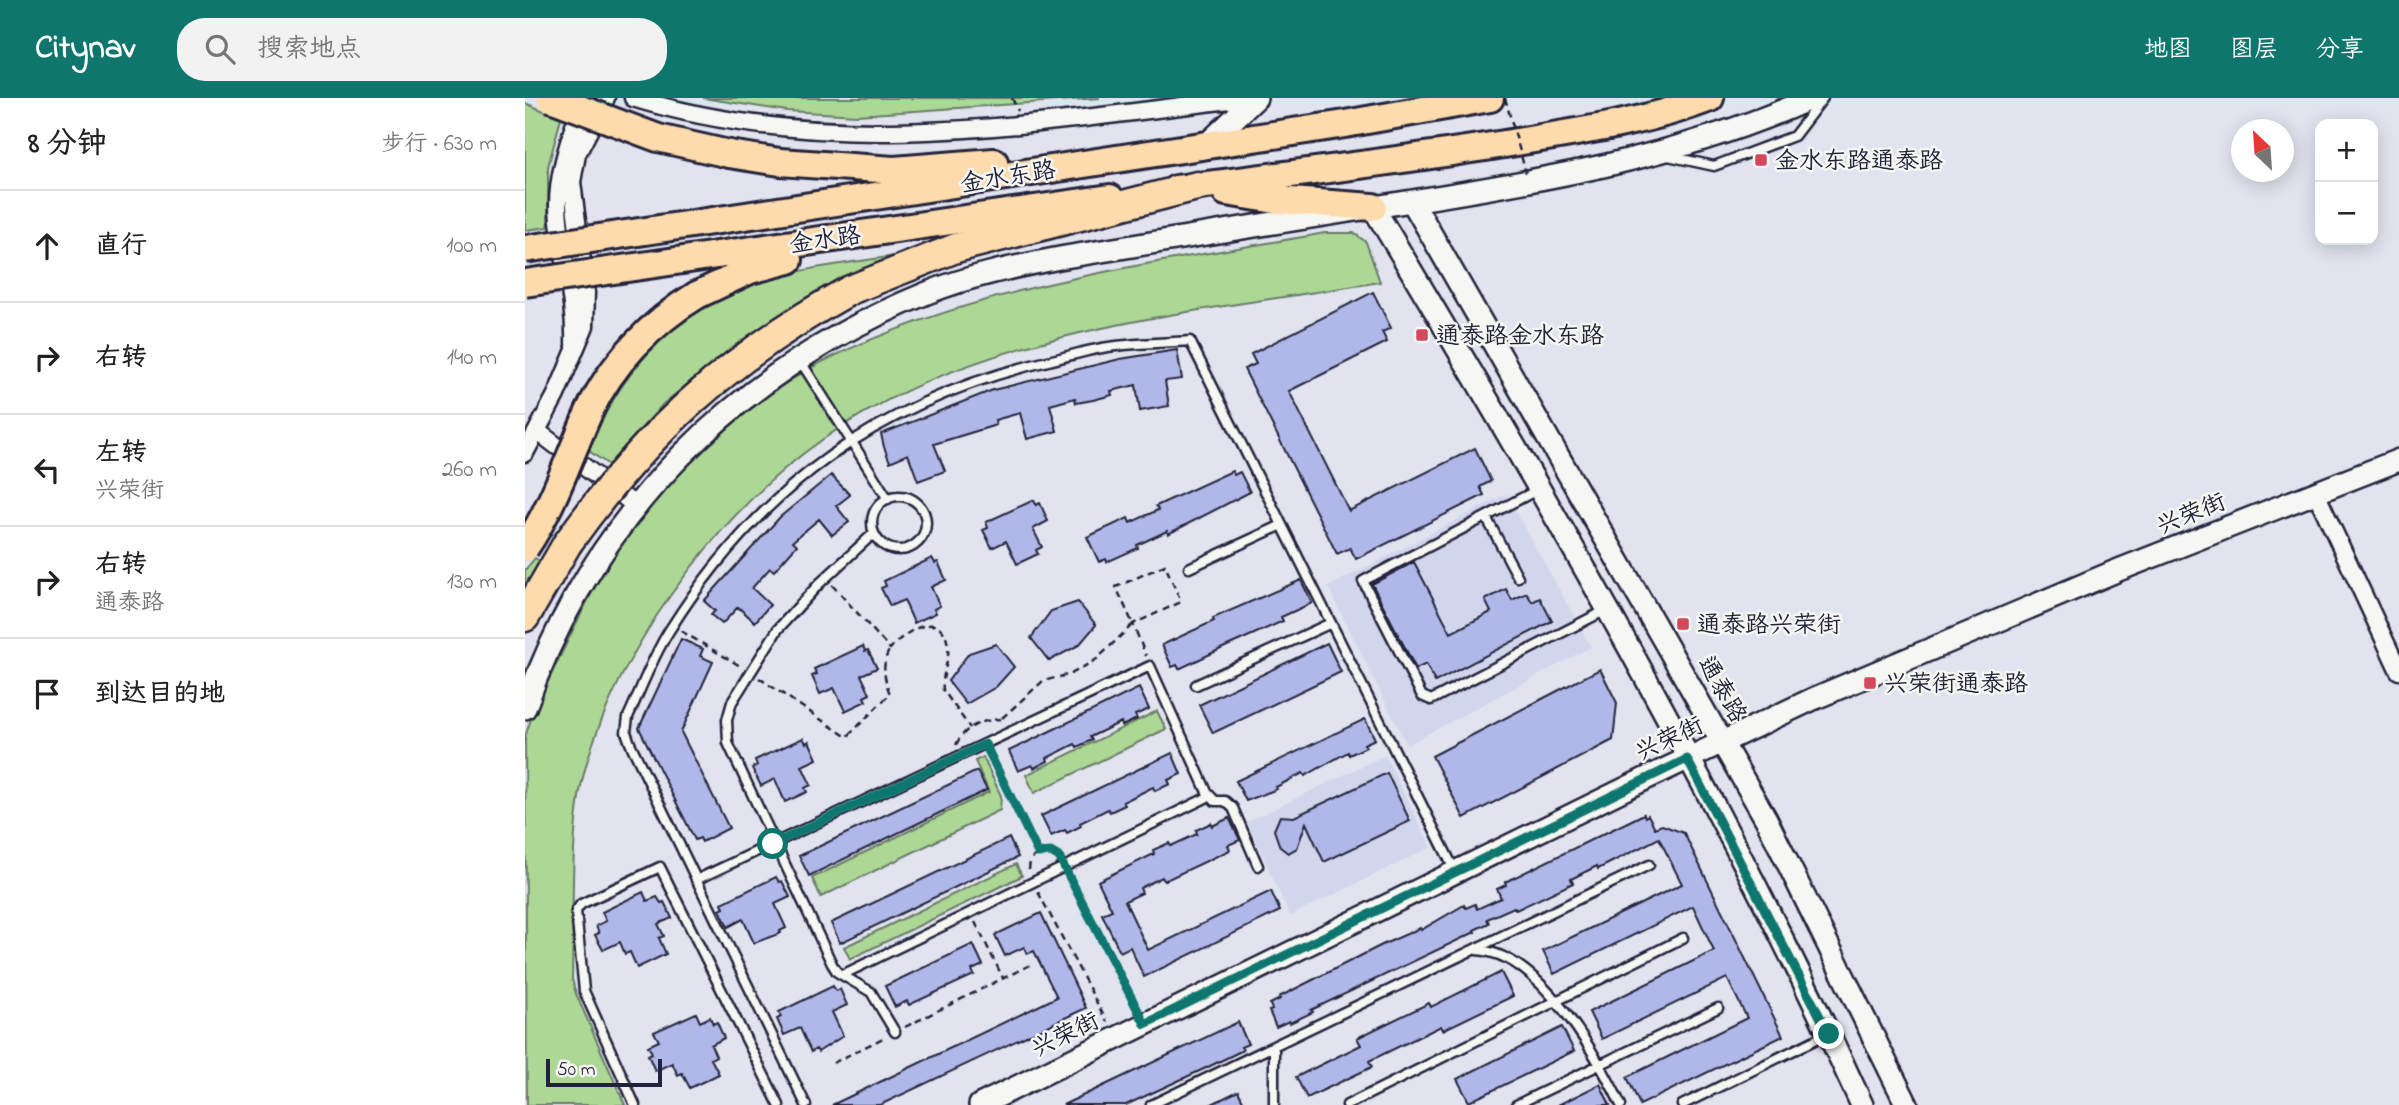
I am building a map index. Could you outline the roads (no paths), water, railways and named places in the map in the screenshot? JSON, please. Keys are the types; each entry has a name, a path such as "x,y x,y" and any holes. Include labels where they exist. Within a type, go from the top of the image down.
{"highway":[{"path":"525,617 567,544 632,459 669,419 759,346 850,290 956,248 1197,187"}],"main road":[{"path":"551,98 658,138 781,162 894,170 1205,146"},
{"name":"金水东路","path":"525,249 1205,146 1490,98"},
{"name":"金水东路","path":"933,224 1318,173 1573,133 1618,124 1710,98"},
{"path":"1197,187 1276,200 1373,207"},
{"path":"525,548 555,498 590,409 620,362 665,316 697,295 750,270 933,224"},
{"name":"金水路","path":"525,283 933,224"}],"street":[{"path":"573,352 575,320 558,206 565,158 583,98"},
{"path":"525,453 586,326 587,310 572,182 577,154 605,98"},
{"path":"633,98 717,121 791,130 885,133 1013,128 1245,98"},
{"path":"1205,146 1256,98"},
{"path":"525,708 540,664 565,611 602,549 659,477 696,440 766,380 883,313 929,292 998,271 1065,257 1523,183 1658,154 1735,129 1812,98"},
{"name":"通泰路","path":"1412,201 1766,819 1836,955 1907,1105"},
{"path":"1373,207 1539,489 1687,759 1829,1034 1862,1105"},
{"path":"537,431 636,506"},
{"name":"兴荣街","path":"980,1105 1723,742 1864,678 2315,491 2399,460"},
{"path":"2315,491 2399,671"}],"lane":[{"path":"1658,154 1714,166 1794,136 1823,98"},
{"path":"806,1105 626,732 628,718 673,626 707,576 766,510 850,440 902,412 997,373 1113,346 1190,341 1455,872"},
{"path":"799,360 888,499"},
{"path":"1539,489 1363,581 1423,696 1431,700 1606,611"},
{"path":"906,497 919,504 926,518 924,533 914,545 899,550 884,545 874,533 875,512 888,499 906,497"},
{"path":"1486,517 1518,577"},
{"path":"1189,568 1282,525"},
{"path":"874,533 825,578 778,629 732,702 727,720 728,743 773,844 832,964 842,975 871,992 895,1032"},
{"path":"1196,685 1331,623"},
{"path":"696,880 1150,666 1210,796 1215,801 1229,802 1258,866"},
{"path":"842,975 1210,796"},
{"path":"1151,1105 1649,864"},
{"path":"635,1105 585,991 576,911 581,904 660,867 779,1105"},
{"path":"1347,1105 1683,938"},
{"path":"1473,950 1492,950 1531,976 1580,1028 1621,1105"},
{"path":"1515,1105 1718,1008"},
{"path":"1682,1105 1829,1034"},
{"path":"1274,1046 1274,1105"}],"place":[{"name":"金水东路通泰路","path":"1761,160"},
{"name":"通泰路金水东路","path":"1422,335"},
{"name":"通泰路兴荣街","path":"1683,624"},
{"name":"兴荣街通泰路","path":"1870,683"}]}
